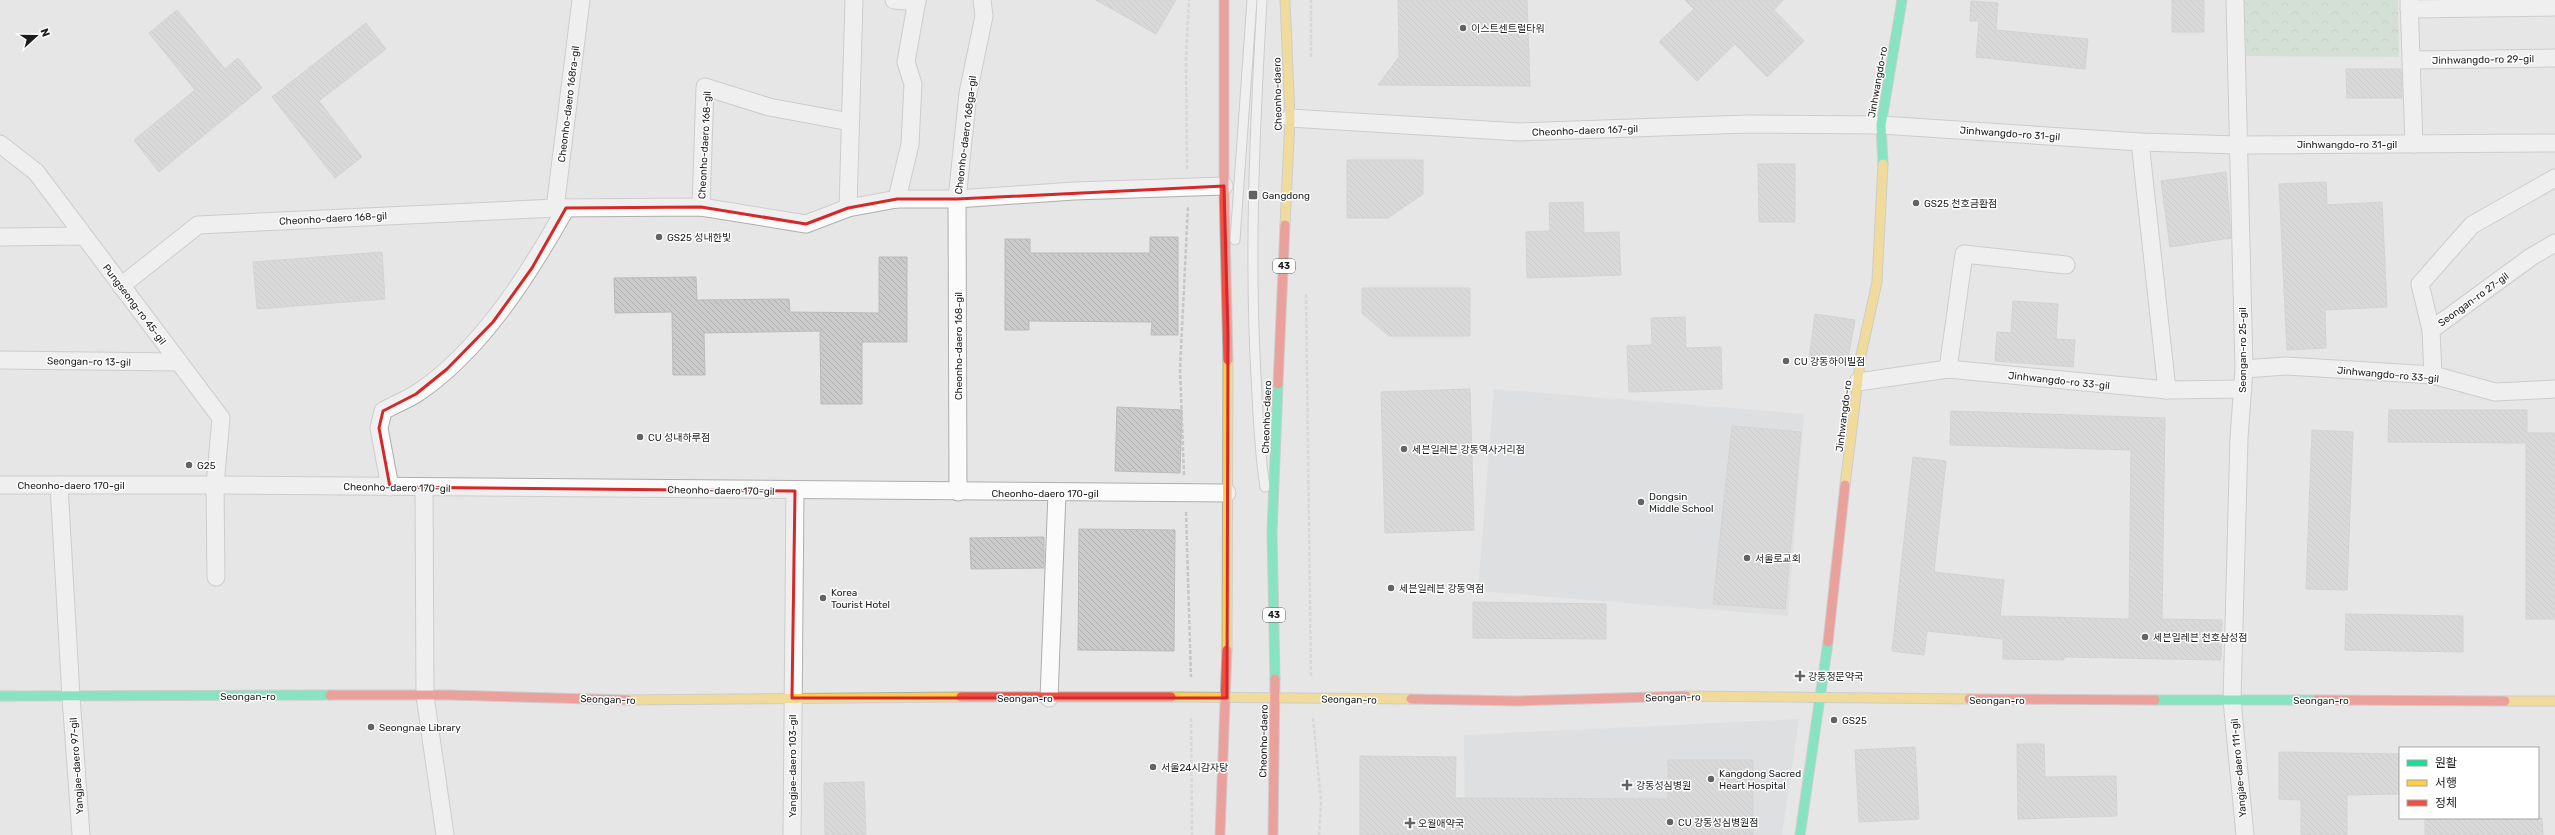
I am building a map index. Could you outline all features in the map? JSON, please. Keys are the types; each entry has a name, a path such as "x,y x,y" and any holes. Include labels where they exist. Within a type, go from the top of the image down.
{"main road":[{"path":"1222,835 1227,698 1228,333 1224,186 1224,0"},
{"name":"Cheonho-daero","path":"1273,835 1275,697 1272,532 1290,118 1285,0"},
{"name":"Jinhwangdo-ro","path":"1800,835 1833,609 1840,513 1861,355 1877,282 1883,174 1881,125 1902,0"},
{"name":"Seongan-ro","path":"0,696 425,696 635,700 792,698 1275,697 1519,701 1675,696 1819,699 2555,701"}],"street":[{"name":"Cheonho-daero 168ra-gil","path":"561,208 581,0"},
{"path":"848,208 854,0"},
{"path":"894,0 917,1 906,62 913,84 910,144 897,199"},
{"name":"Cheonho-daero 168ga-gil","path":"957,199 968,93 984,16 982,0"},
{"name":"Seongan-ro 25-gil","path":"2232,700 2239,438 2244,369 2235,0"},
{"path":"2414,144 2409,4 2555,7"},
{"name":"Jinhwangdo-ro 29-gil","path":"2411,60 2555,58"},
{"name":"Cheonho-daero 168-gil","path":"701,207 705,87 769,108 850,122"},
{"name":"Cheonho-daero 167-gil","path":"1290,118 1520,132 1748,124 1881,125"},
{"name":"Jinhwangdo-ro 31-gil","path":"1881,125 2140,142 2238,144 2555,143"},
{"path":"2140,142 2167,390"},
{"name":"Pungseong-ro 45-gil","path":"0,144 36,172 221,418 215,485"},
{"path":"2430,330 2420,284 2472,225 2555,178"},
{"name":"Cheonho-daero 168-gil","path":"121,286 198,225 561,208 701,207 806,224 848,208 897,199 957,199 1074,191 1224,186"},
{"name":"Cheonho-daero 168-gil","path":"957,199 958,492"},
{"path":"390,487 379,428 384,411 416,394 447,369 493,322 532,268 561,208"},
{"path":"0,237 83,236"},
{"name":"Seongan-ro 27-gil","path":"2433,375 2430,330 2531,257 2555,243"},
{"path":"1948,369 1964,254 2066,265"},
{"name":"Seongan-ro 13-gil","path":"0,360 178,362"},
{"name":"Jinhwangdo-ro 33-gil","path":"2244,369 2286,366 2433,375 2495,392 2555,389"},
{"name":"Jinhwangdo-ro 33-gil","path":"1858,382 1948,369 2167,390 2243,388"},
{"path":"59,485 71,697"},
{"path":"215,485 216,577"},
{"name":"Cheonho-daero 170-gil","path":"0,486 215,485 795,491 1227,493"},
{"path":"424,487 425,696 445,835"},
{"path":"792,698 795,491"},
{"path":"1049,698 1057,493"},
{"name":"Yangjae-daero 97-gil","path":"71,697 81,835"},
{"name":"Yangjae-daero 103-gil","path":"792,698 792,835"},
{"name":"Yangjae-daero 111-gil","path":"2232,700 2244,835"}],"lane":[{"path":"1228,333 1252,0"},
{"path":"1262,0 1256,114 1252,311 1261,459 1272,532"}],"path":[{"path":"1189,0 1186,58 1188,227 1180,369 1191,698 1192,835"},
{"path":"1310,65 1311,0"},
{"path":"1306,293 1312,698 1321,802 1319,835"}],"highlighted area":[{"path":"1224,186 1228,333 1227,698 792,698 795,491 390,487 379,428 383,411 416,394 447,369 493,322 532,268 566,208 701,207 806,224 848,208 897,199 957,199"}],"shaded area":[{"name":"Dongsin Middle School","path":"1494,389 1804,414 1788,616 1478,591"},
{"name":"강동성심병원","path":"1799,719 1782,835 1465,835 1464,735"}],"green space":[{"path":"2244,0 2398,0 2399,57 2246,56"}],"building":[{"path":"1096,0 1176,0 1156,34"},
{"name":"이스트센트럴타워","path":"1398,0 1527,0 1530,86 1378,85 1399,57"},
{"path":"1685,0 1783,0 1774,10 1804,41 1767,77 1735,44 1697,81 1659,42 1694,9"},
{"path":"2172,0 2204,0 2204,32 2172,32"},
{"path":"1971,1 1998,3 1996,30 2088,39 2085,69 1976,57 1979,21 1970,21"},
{"path":"177,10 225,69 238,58 262,88 159,172 134,140 195,90 149,33"},
{"path":"366,23 386,49 319,101 362,157 335,178 272,97"},
{"path":"2346,69 2401,69 2402,98 2347,98"},
{"path":"1347,160 1423,160 1423,194 1388,218 1347,218"},
{"path":"1758,164 1795,164 1795,222 1759,222"},
{"path":"2226,172 2231,238 2170,247 2161,181"},
{"path":"2326,182 2327,205 2382,202 2387,307 2325,310 2326,348 2287,350 2279,184"},
{"path":"1583,202 1584,233 1619,232 1621,275 1527,278 1526,232 1550,231 1549,203"},
{"path":"1150,237 1178,237 1178,335 1151,335 1152,322 1029,321 1029,330 1005,330 1005,239 1030,239 1030,253 1150,253"},
{"path":"382,252 385,299 257,309 253,262"},
{"path":"879,257 907,257 907,342 862,342 862,404 821,404 820,331 704,333 705,375 673,375 672,312 615,313 614,278 696,277 697,300 789,299 790,312 879,313"},
{"path":"1362,288 1470,288 1470,336 1389,336 1362,313"},
{"path":"2013,301 2058,304 2056,339 2075,340 2073,367 1995,361 1997,332 2011,333"},
{"path":"1815,314 1855,320 1847,364 1809,359"},
{"path":"1685,317 1686,348 1721,347 1722,389 1629,392 1627,346 1652,345 1651,318"},
{"path":"1470,389 1474,530 1385,533 1381,392"},
{"path":"1117,407 1182,410 1180,473 1115,471"},
{"path":"2389,410 2527,410 2527,433 2555,433 2555,619 2526,619 2526,443 2388,442"},
{"path":"1951,411 2165,418 2162,619 2222,620 2221,660 2064,657 2064,660 2003,659 2003,639 1927,631 1924,655 1892,651 1913,457 1946,461 1934,572 2004,580 2000,616 2129,619 2131,450 1950,445"},
{"path":"1732,426 1801,432 1785,609 1713,604"},
{"path":"2312,430 2353,432 2347,590 2306,589"},
{"path":"1079,529 1175,530 1174,651 1078,650"},
{"path":"1044,537 1044,568 971,569 970,538"},
{"path":"1473,602 1606,604 1606,639 1473,638"},
{"path":"2346,614 2463,616 2463,652 2345,650"},
{"path":"2017,744 2044,744 2045,777 2116,776 2117,816 2018,819"},
{"path":"1915,747 1919,819 1859,822 1855,750"},
{"path":"2279,752 2399,754 2399,794 2347,795 2347,835 2301,835 2301,800 2279,799"},
{"name":"Kangdong Sacred Heart Hospital","path":"1360,756 1456,757 1455,798 1668,799 1668,760 1753,760 1753,835 1360,835"},
{"path":"864,782 866,835 825,835 824,783"},
{"path":"2542,818 2543,835 2425,835 2425,819"}],"traffic: fast":[{"path":"1883,164 1881,125 1902,0"},
{"path":"1275,679 1272,532 1278,384"},
{"path":"1800,835 1828,642"},
{"path":"0,696 330,695"},
{"path":"2155,700 2316,700"}],"traffic: slow":[{"path":"1285,0 1290,118 1285,225"},
{"path":"1845,485 1861,355 1877,282 1883,164"},
{"path":"1227,650 1228,360"},
{"path":"1686,696 1969,699"},
{"path":"628,700 961,697"},
{"path":"1171,697 1411,699"},
{"path":"2505,701 2555,701"}],"traffic: jam":[{"path":"1224,0 1224,186 1228,360"},
{"path":"1278,384 1285,225"},
{"path":"1828,642 1845,485"},
{"path":"1220,835 1227,650"},
{"path":"1273,835 1275,679"},
{"path":"330,695 449,695 628,700"},
{"path":"1411,699 1519,701 1686,696"},
{"path":"961,697 1171,697"},
{"path":"1969,699 2155,700"},
{"path":"2316,700 2505,701"}],"place":[{"name":"이스트센트럴타워","path":"1463,28"},
{"name":"Gangdong","path":"1253,195"},
{"name":"GS25 천호금환점","path":"1916,203"},
{"name":"GS25 성내한빛","path":"659,237"},
{"name":"CU 강동하이빌점","path":"1786,361"},
{"name":"CU 성내하루점","path":"640,437"},
{"name":"세븐일레븐 강동역사거리점","path":"1404,449"},
{"name":"G25","path":"189,465"},
{"name":"Dongsin Middle School","path":"1641,502"},
{"name":"서울로교회","path":"1747,558"},
{"name":"세븐일레븐 강동역점","path":"1391,588"},
{"name":"Korea Tourist Hotel","path":"823,598"},
{"name":"세븐일레븐 천호삼성점","path":"2145,637"},
{"name":"강동정문약국","path":"1800,676"},
{"name":"GS25","path":"1834,720"},
{"name":"Seongnae Library","path":"371,727"},
{"name":"서울24시감자탕","path":"1153,767"},
{"name":"Kangdong Sacred Heart Hospital","path":"1711,779"},
{"name":"강동성심병원","path":"1627,785"},
{"name":"CU 강동성심병원점","path":"1670,822"},
{"name":"오월애약국","path":"1410,823"}]}
